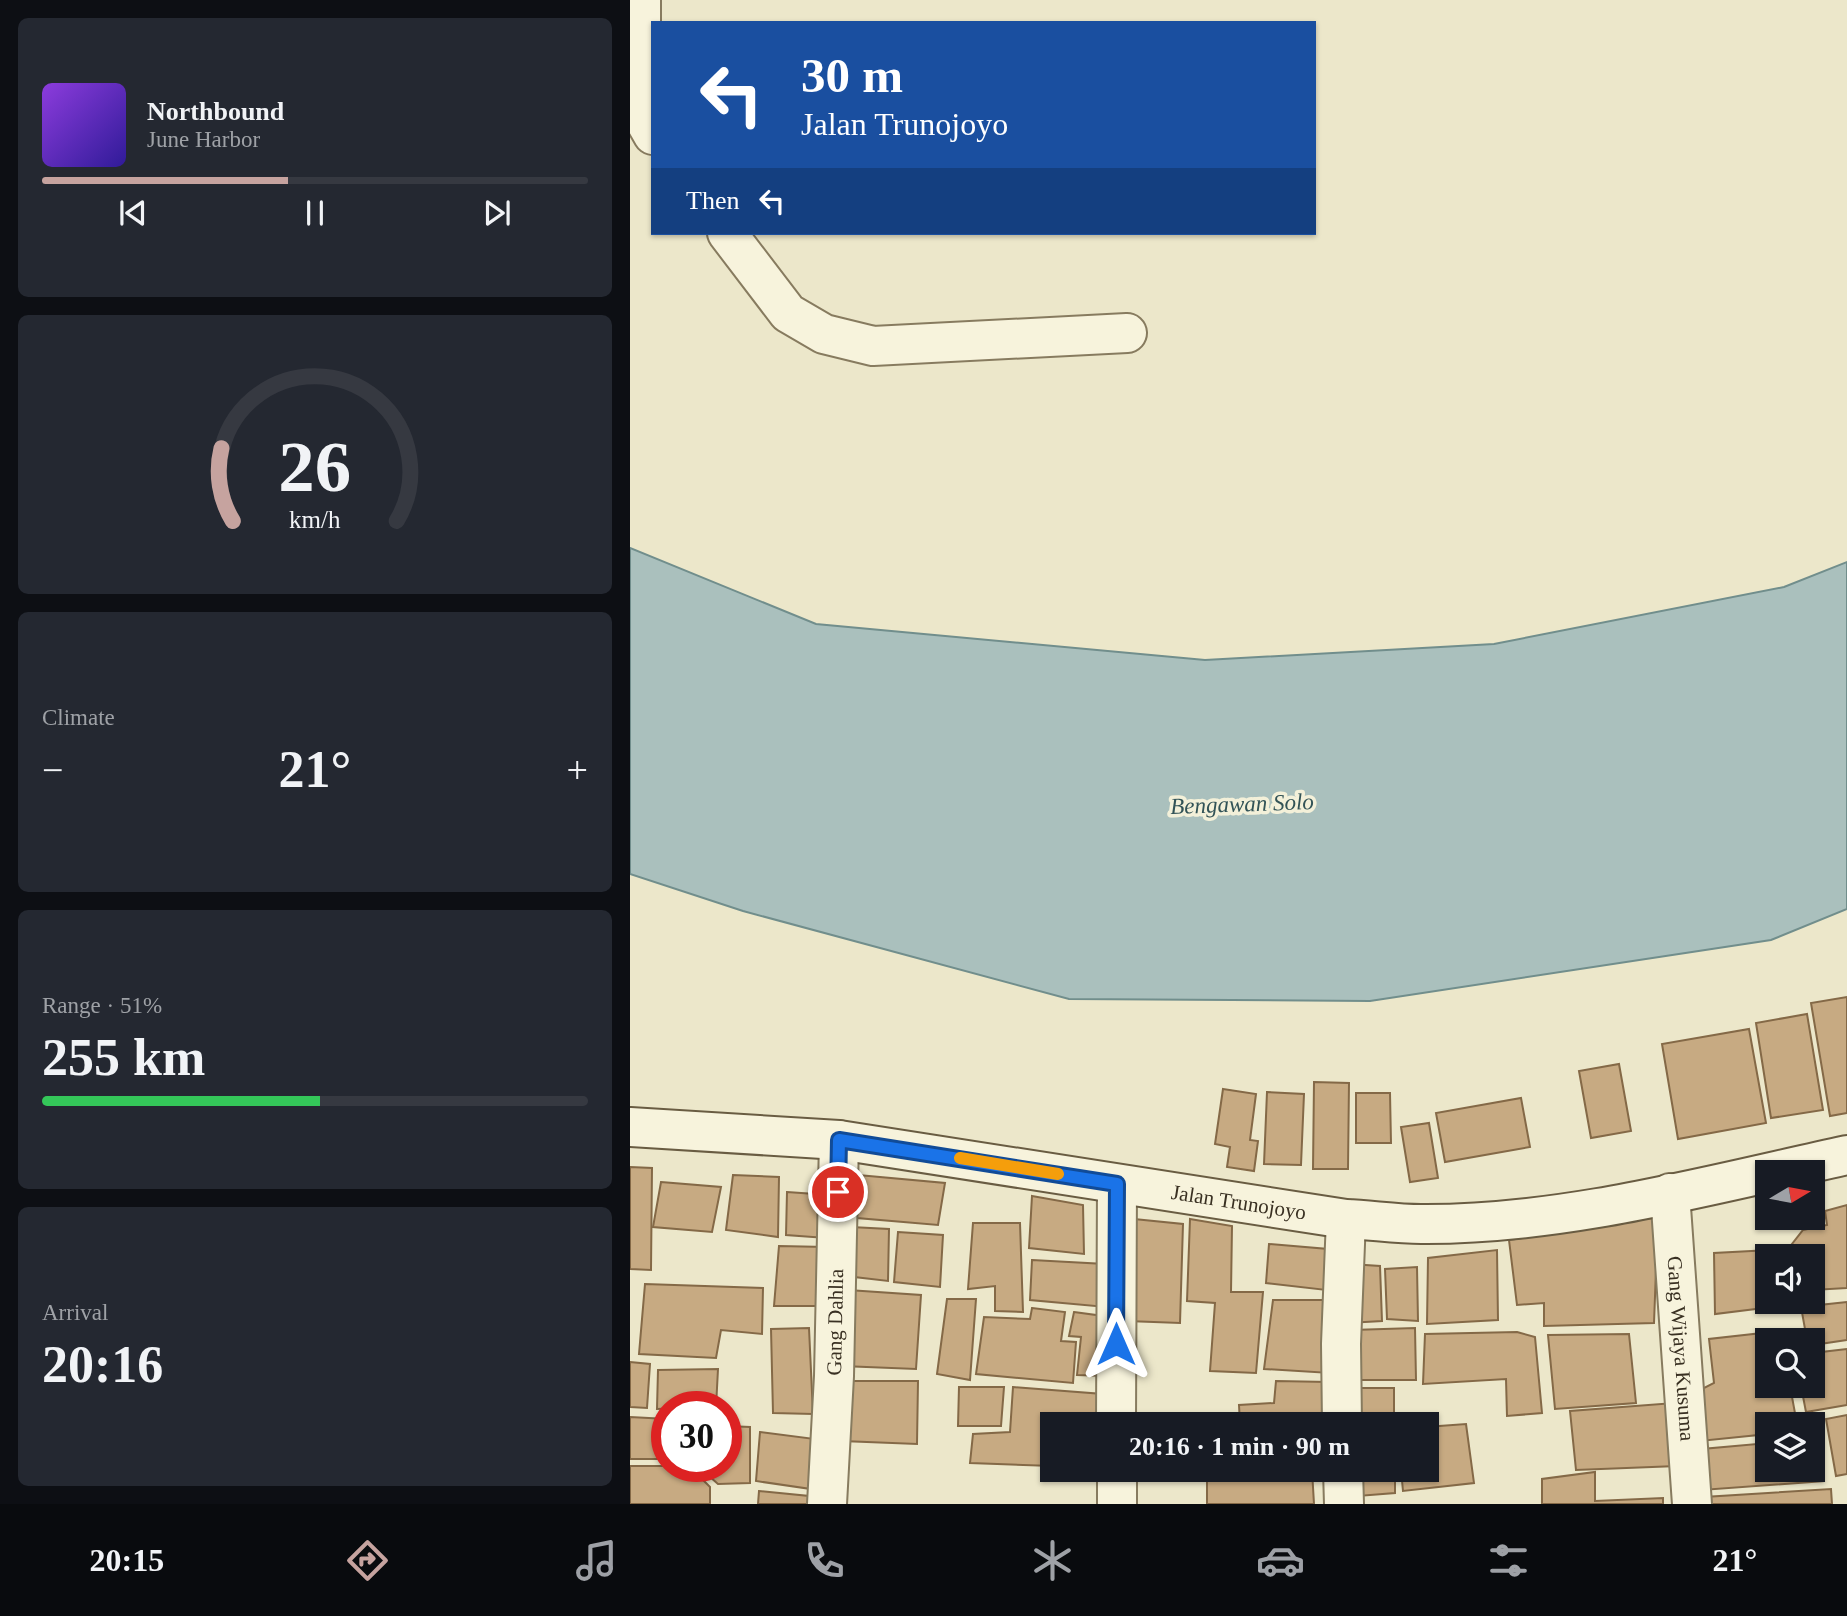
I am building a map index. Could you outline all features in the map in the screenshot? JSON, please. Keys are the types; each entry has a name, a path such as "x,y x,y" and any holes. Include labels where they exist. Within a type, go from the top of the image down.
{"street":[{"path":"640,0 641,103 643,118 651,132"},
{"path":"729,235 788,313 824,334 873,346 1127,333"},
{"name":"Jalan Trunojoyo","path":"630,1126 839,1140 1346,1219 1420,1224 1568,1212 1847,1155"},
{"name":"Gang Dahlia","path":"827,1504 834,1376 839,1140"},
{"path":"1116,1412 1117,1184"},
{"name":"Gang Wijaya Kusuma","path":"1670,1193 1692,1504"},
{"path":"1342,1412 1341,1344 1346,1219"},
{"path":"1116,1482 1117,1504"},
{"path":"1343,1482 1344,1504"}],"water":[{"name":"Bengawan Solo","path":"630,548 816,624 1205,660 1494,644 1784,587 1847,562 1847,909 1771,940 1370,1001 1069,999 743,911 630,874"}],"building":[{"path":"1847,997 1847,1113 1830,1116 1811,1003"},
{"path":"1807,1014 1823,1110 1771,1118 1756,1023"},
{"path":"1749,1029 1766,1123 1678,1139 1662,1044"},
{"path":"1619,1064 1631,1131 1591,1138 1579,1071"},
{"path":"1314,1082 1349,1083 1348,1169 1313,1169"},
{"path":"1223,1089 1256,1094 1250,1140 1258,1141 1254,1171 1227,1167 1230,1147 1215,1144"},
{"path":"1267,1092 1304,1094 1301,1165 1264,1164"},
{"path":"1356,1093 1390,1093 1391,1143 1356,1143"},
{"path":"1521,1098 1530,1147 1445,1162 1436,1113"},
{"path":"1429,1123 1438,1178 1410,1182 1401,1127"},
{"path":"630,1167 652,1168 651,1270 630,1269"},
{"path":"733,1175 779,1177 778,1237 726,1230"},
{"path":"858,1175 945,1183 938,1225 857,1218"},
{"path":"661,1182 721,1187 712,1232 653,1227"},
{"path":"787,1192 829,1195 826,1238 786,1235"},
{"path":"1032,1196 1083,1205 1084,1254 1029,1248"},
{"path":"1847,1205 1847,1288 1825,1289 1825,1244 1792,1244 1803,1230 1825,1230 1825,1211"},
{"path":"1658,1217 1654,1323 1544,1326 1544,1303 1517,1305 1509,1240"},
{"path":"1134,1219 1183,1224 1180,1323 1127,1321"},
{"path":"1190,1219 1232,1226 1231,1292 1263,1292 1256,1373 1210,1371 1215,1303 1187,1301"},
{"path":"973,1223 1020,1223 1023,1312 995,1311 995,1286 968,1289"},
{"path":"851,1227 889,1229 888,1281 846,1276"},
{"path":"898,1232 943,1235 940,1287 894,1282"},
{"path":"1269,1244 1328,1249 1326,1290 1266,1283"},
{"path":"779,1246 826,1247 823,1306 774,1306"},
{"path":"1497,1250 1498,1320 1427,1324 1428,1258"},
{"path":"1755,1251 1755,1309 1715,1314 1714,1253"},
{"path":"1032,1260 1105,1264 1106,1307 1030,1300"},
{"path":"1350,1264 1380,1266 1382,1321 1348,1323"},
{"path":"1417,1267 1418,1321 1387,1319 1385,1269"},
{"path":"645,1284 763,1288 762,1334 721,1330 716,1358 639,1354"},
{"path":"848,1290 921,1295 916,1369 842,1366"},
{"path":"947,1299 976,1299 970,1380 937,1374"},
{"path":"1273,1300 1330,1300 1330,1373 1264,1369"},
{"path":"1847,1302 1847,1340 1825,1343 1825,1328 1805,1328 1802,1314 1825,1314 1825,1304"},
{"path":"1032,1308 1065,1312 1061,1341 1076,1342 1073,1383 976,1374 984,1317 1030,1319"},
{"path":"1074,1312 1103,1316 1106,1376 1077,1375 1081,1337 1069,1336"},
{"path":"809,1328 813,1414 773,1413 771,1329"},
{"path":"1415,1328 1416,1380 1351,1380 1352,1330"},
{"path":"1517,1332 1535,1337 1542,1413 1507,1416 1506,1379 1423,1384 1425,1334"},
{"path":"1629,1334 1636,1403 1555,1409 1548,1335"},
{"path":"1755,1334 1755,1398 1792,1398 1795,1412 1755,1412 1755,1435 1700,1441 1696,1392 1714,1383 1709,1339"},
{"path":"1847,1349 1847,1405 1806,1412 1803,1398 1825,1398 1825,1352"},
{"path":"630,1362 650,1364 647,1408 630,1407"},
{"path":"718,1369 717,1391 657,1391 658,1370"},
{"path":"843,1381 918,1381 917,1444 842,1441"},
{"path":"1276,1381 1329,1382 1330,1412 1239,1412 1239,1405 1274,1403"},
{"path":"959,1387 1004,1387 1001,1426 958,1426"},
{"path":"1013,1387 1103,1394 1103,1412 1040,1412 1040,1466 970,1463 973,1434 1010,1432"},
{"path":"1357,1388 1394,1388 1394,1412 1358,1412"},
{"path":"1674,1403 1677,1466 1576,1470 1570,1411"},
{"path":"1847,1415 1847,1474 1836,1476 1826,1419"},
{"path":"630,1417 651,1418 651,1459 630,1459"},
{"path":"1466,1424 1474,1483 1403,1491 1402,1482 1439,1482 1439,1426"},
{"path":"742,1427 750,1427 750,1483 716,1482 742,1482"},
{"path":"760,1432 815,1439 811,1489 756,1481"},
{"path":"1755,1444 1755,1482 1810,1482 1702,1490 1702,1449"},
{"path":"630,1466 651,1466 651,1482 705,1482 710,1487 710,1504 630,1504"},
{"path":"1595,1472 1595,1501 1663,1498 1663,1504 1542,1504 1542,1479"},
{"path":"1207,1482 1313,1482 1314,1504 1207,1504"},
{"path":"1358,1482 1395,1482 1395,1493 1358,1496"},
{"path":"1831,1489 1832,1504 1704,1504 1704,1497"},
{"path":"759,1491 819,1497 818,1504 758,1504"}],"slow traffic":[{"path":"960,1158 1058,1174"}],"route":[{"path":"838,1192 839,1140 1117,1184 1116,1344"}]}
